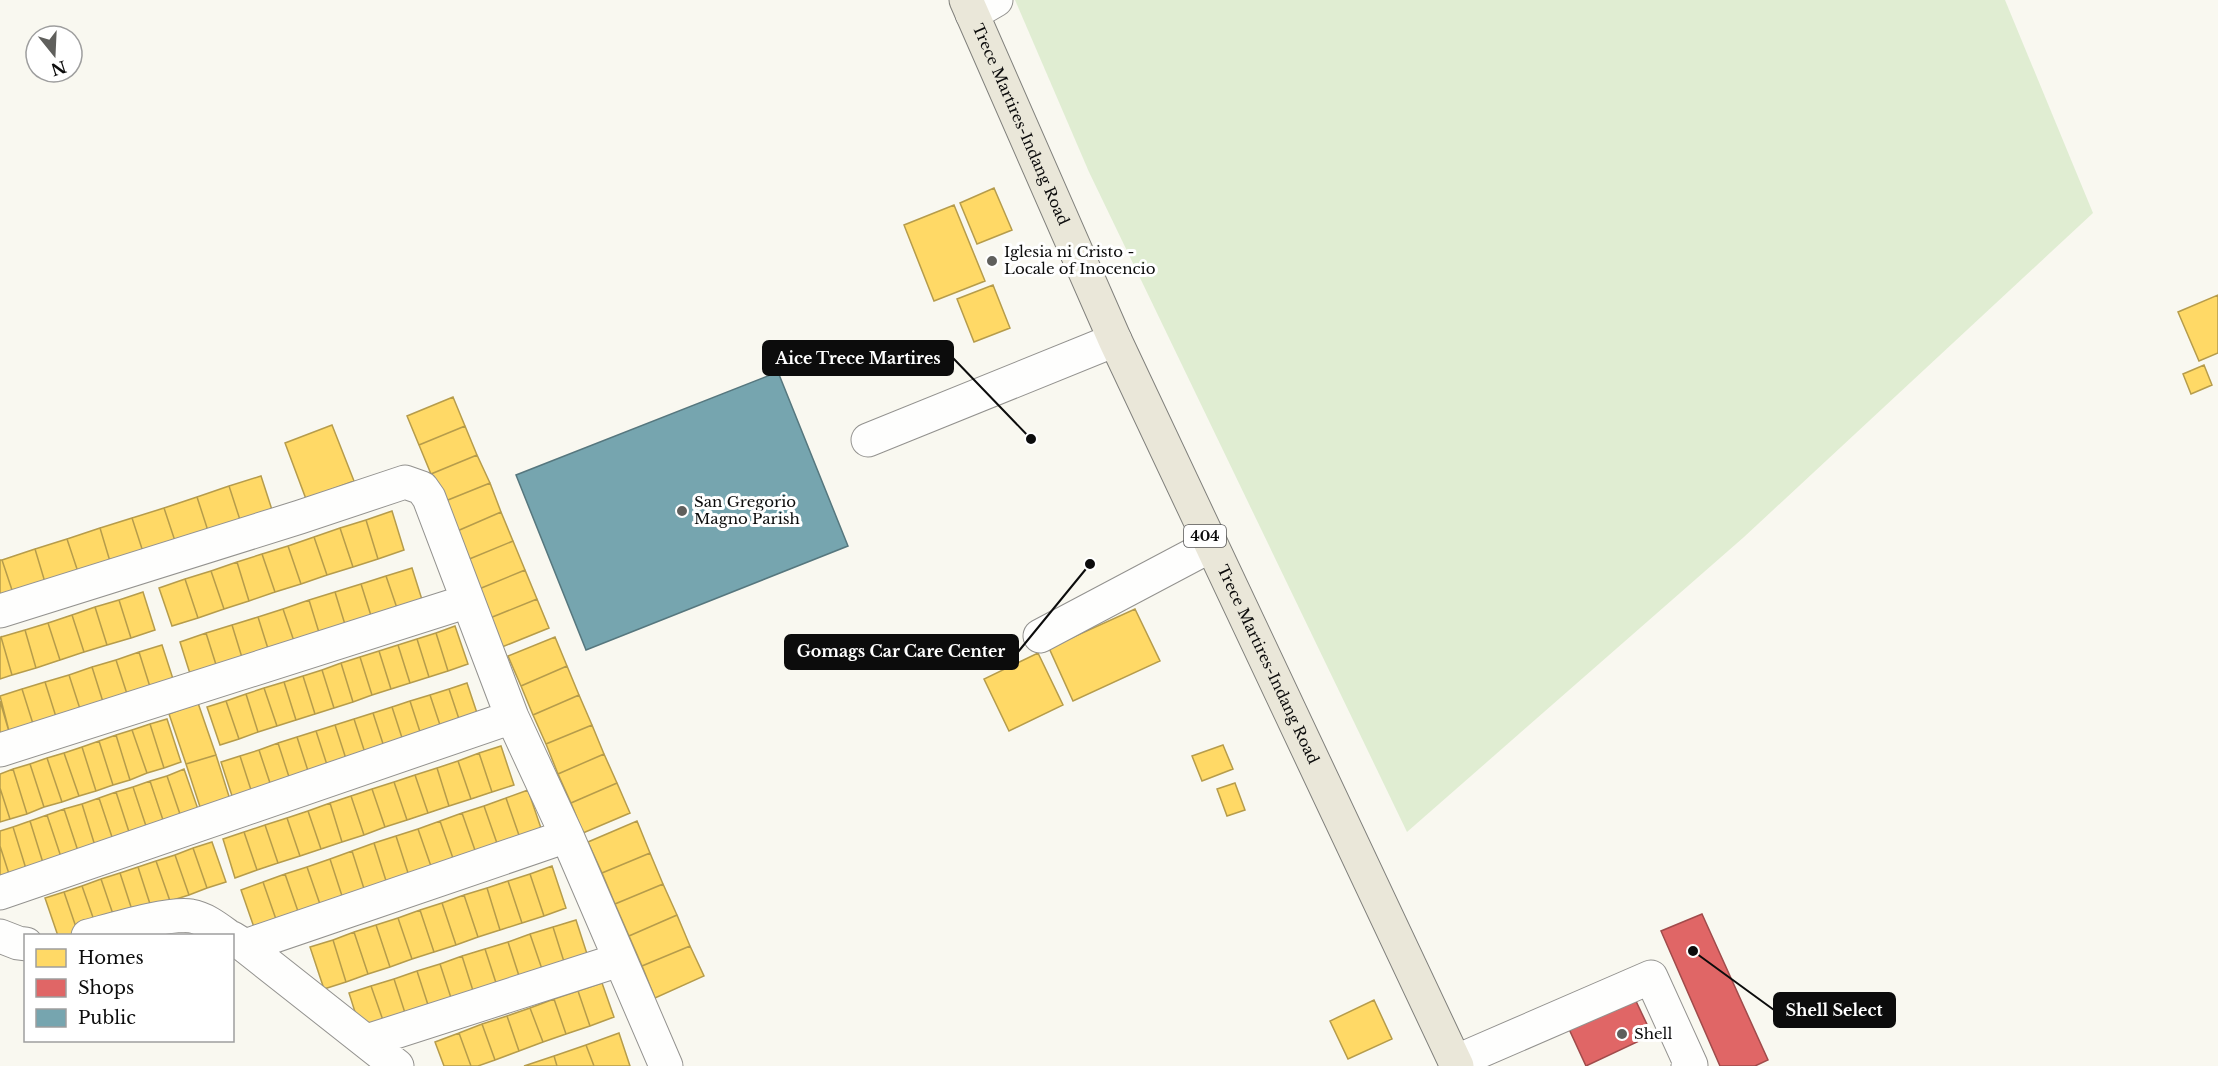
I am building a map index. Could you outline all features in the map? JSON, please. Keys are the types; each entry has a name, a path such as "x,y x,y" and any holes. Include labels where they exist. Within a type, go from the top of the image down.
{"main road":[{"name":"Trece Martires-Indang Road","path":"978,5 1114,340 1456,1064"}],"street":[{"path":"868,440 1114,340"},
{"path":"0,611 300,518 405,482 422,488 429,498 512,717 567,836 666,1066"},
{"path":"1040,636 1210,546"},
{"path":"0,750 468,601"},
{"path":"0,893 512,717"},
{"path":"235,940 567,836"},
{"path":"97,934 189,915 202,919 226,934"},
{"path":"0,936 18,944 24,944"},
{"path":"235,940 397,1066"},
{"path":"367,1041 619,960"},
{"path":"1456,1064 1651,977 1691,1065 1688,1066"}],"green space":[{"path":"1015,0 2005,0 2093,213 1744,537 1407,832 1089,172"}],"building: Homes":[{"path":"994,188 1012,230 977,244 960,203"},
{"path":"954,205 985,281 934,301 904,225"},
{"path":"993,285 1010,328 974,342 957,299"},
{"path":"2218,295 2218,353 2199,361 2178,312"},
{"path":"2204,365 2212,385 2191,394 2183,374"},
{"path":"453,397 465,426 419,445 407,416"},
{"path":"332,425 354,481 306,499 285,443"},
{"path":"465,426 477,455 431,474 419,445"},
{"path":"477,455 490,483 443,502 431,474"},
{"path":"261,476 274,516 242,526 229,486"},
{"path":"490,483 501,512 455,532 443,502"},
{"path":"229,486 242,526 210,537 197,497"},
{"path":"197,497 210,537 177,547 164,508"},
{"path":"164,508 177,547 145,558 132,518"},
{"path":"392,511 404,550 378,559 366,520"},
{"path":"501,512 513,541 467,560 455,532"},
{"path":"132,518 145,558 112,568 100,528"},
{"path":"366,520 378,559 353,567 340,528"},
{"path":"100,528 112,568 80,578 67,539"},
{"path":"340,528 353,567 327,575 314,537"},
{"path":"314,537 327,575 301,584 288,546"},
{"path":"67,539 80,578 47,589 35,549"},
{"path":"513,541 525,570 479,589 467,560"},
{"path":"288,546 301,584 275,592 262,554"},
{"path":"35,549 47,589 15,599 2,560"},
{"path":"262,554 275,592 249,601 237,562"},
{"path":"0,560 2,560 15,599 0,604"},
{"path":"237,562 249,601 224,609 211,571"},
{"path":"412,568 424,606 399,614 386,576"},
{"path":"525,570 537,599 490,618 479,589"},
{"path":"211,571 224,609 198,618 185,579"},
{"path":"386,576 399,614 373,622 361,584"},
{"path":"185,579 198,618 172,626 159,588"},
{"path":"361,584 373,622 347,631 335,592"},
{"path":"143,592 155,630 131,638 119,600"},
{"path":"335,592 347,631 321,639 309,600"},
{"path":"537,599 549,628 502,647 490,618"},
{"path":"119,600 131,638 107,645 95,607"},
{"path":"309,600 321,639 296,647 283,609"},
{"path":"95,607 107,645 84,652 72,615"},
{"path":"283,609 296,647 270,655 258,617"},
{"path":"1135,609 1160,661 1073,701 1049,648"},
{"path":"72,615 84,652 60,660 48,623"},
{"path":"258,617 270,655 244,664 232,625"},
{"path":"48,623 60,660 36,668 25,630"},
{"path":"232,625 244,664 218,671 206,633"},
{"path":"455,626 468,664 448,671 436,633"},
{"path":"25,630 36,668 12,675 1,637"},
{"path":"206,633 218,671 192,680 180,642"},
{"path":"436,633 448,671 429,677 417,639"},
{"path":"555,637 567,666 521,686 508,656"},
{"path":"0,638 12,675 0,679"},
{"path":"417,639 429,677 410,683 398,645"},
{"path":"162,645 174,682 151,690 139,652"},
{"path":"398,645 410,683 391,689 379,651"},
{"path":"379,651 391,689 372,695 360,657"},
{"path":"139,652 151,690 128,697 116,660"},
{"path":"1038,653 1063,705 1009,731 984,679"},
{"path":"360,657 372,695 353,702 341,663"},
{"path":"116,660 128,697 104,705 92,667"},
{"path":"341,663 353,702 334,708 322,670"},
{"path":"567,666 579,695 533,715 521,686"},
{"path":"92,667 104,705 81,712 69,675"},
{"path":"322,670 334,708 315,714 303,676"},
{"path":"69,675 81,712 57,720 45,682"},
{"path":"303,676 315,714 296,720 284,682"},
{"path":"45,682 57,720 34,727 22,689"},
{"path":"284,682 296,720 277,726 264,688"},
{"path":"467,683 480,722 462,728 449,689"},
{"path":"264,688 277,726 258,732 246,694"},
{"path":"22,689 34,727 10,735 0,696"},
{"path":"449,689 462,728 443,734 430,695"},
{"path":"246,694 258,732 239,739 226,701"},
{"path":"430,695 443,734 423,741 410,701"},
{"path":"579,695 592,725 546,744 533,715"},
{"path":"0,701 10,735 0,738"},
{"path":"226,701 239,739 220,745 207,707"},
{"path":"410,701 423,741 405,747 392,707"},
{"path":"198,703 216,755 186,764 169,714"},
{"path":"392,707 405,747 386,753 373,713"},
{"path":"373,713 386,753 367,759 354,719"},
{"path":"167,719 181,762 164,768 150,724"},
{"path":"354,719 367,759 348,765 335,725"},
{"path":"150,724 164,768 147,773 132,730"},
{"path":"335,725 348,765 329,771 316,731"},
{"path":"592,725 604,754 558,774 546,744"},
{"path":"132,730 147,773 130,780 116,735"},
{"path":"316,731 329,771 310,777 297,737"},
{"path":"116,735 130,780 113,785 99,741"},
{"path":"297,737 310,777 291,783 278,743"},
{"path":"99,741 113,785 96,791 82,747"},
{"path":"278,743 291,783 272,789 259,750"},
{"path":"1223,745 1233,769 1202,781 1192,756"},
{"path":"501,746 514,785 492,792 479,753"},
{"path":"82,747 96,791 79,796 64,753"},
{"path":"259,750 272,789 253,796 240,756"},
{"path":"64,753 79,796 62,802 47,758"},
{"path":"479,753 492,792 471,799 458,761"},
{"path":"604,754 617,783 571,803 558,774"},
{"path":"216,755 232,806 203,816 186,764"},
{"path":"240,756 253,796 234,802 221,762"},
{"path":"47,758 62,802 44,807 30,764"},
{"path":"458,761 471,799 449,806 437,768"},
{"path":"30,764 44,807 27,814 13,769"},
{"path":"437,768 449,806 428,813 415,775"},
{"path":"13,769 27,814 10,819 0,788 0,774"},
{"path":"184,769 200,815 182,820 167,776"},
{"path":"415,775 428,813 407,820 394,782"},
{"path":"167,776 182,820 165,826 150,781"},
{"path":"150,781 165,826 148,832 133,787"},
{"path":"394,782 407,820 385,827 372,789"},
{"path":"617,783 630,813 583,833 571,803"},
{"path":"1235,783 1245,810 1227,816 1217,789"},
{"path":"133,787 148,832 131,838 116,792"},
{"path":"0,788 10,819 0,822"},
{"path":"372,789 385,827 364,835 351,796"},
{"path":"528,790 543,834 521,841 506,798"},
{"path":"116,792 131,838 114,843 99,798"},
{"path":"351,796 364,835 342,842 330,803"},
{"path":"99,798 114,843 96,849 82,804"},
{"path":"506,798 521,841 499,849 484,806"},
{"path":"330,803 342,842 321,849 308,811"},
{"path":"82,804 96,849 79,854 64,809"},
{"path":"484,806 499,849 477,856 462,813"},
{"path":"64,809 79,854 62,860 47,815"},
{"path":"308,811 321,849 300,856 287,818"},
{"path":"462,813 477,856 455,864 440,821"},
{"path":"47,815 62,860 44,866 30,821"},
{"path":"287,818 300,856 278,863 265,825"},
{"path":"30,821 44,866 27,872 13,827"},
{"path":"440,821 455,864 433,872 418,829"},
{"path":"637,821 650,853 602,873 588,842"},
{"path":"265,825 278,863 257,870 244,832"},
{"path":"13,827 27,872 10,877 0,846 0,831"},
{"path":"418,829 433,872 410,879 396,836"},
{"path":"244,832 257,870 235,878 223,839"},
{"path":"396,836 410,879 388,887 374,843"},
{"path":"212,842 226,882 207,888 193,848"},
{"path":"374,843 388,887 366,895 352,851"},
{"path":"0,846 10,877 0,881"},
{"path":"193,848 207,888 189,895 175,855"},
{"path":"352,851 366,895 344,902 330,859"},
{"path":"650,853 663,884 615,904 602,873"},
{"path":"175,855 189,895 170,901 156,861"},
{"path":"330,859 344,902 322,910 307,867"},
{"path":"156,861 170,901 151,907 138,867"},
{"path":"552,866 566,908 544,916 530,874"},
{"path":"138,867 151,907 133,913 120,873"},
{"path":"307,867 322,910 300,917 285,874"},
{"path":"120,873 133,913 115,920 101,879"},
{"path":"285,874 300,917 278,925 263,882"},
{"path":"530,874 544,916 522,923 508,881"},
{"path":"101,879 115,920 96,926 82,886"},
{"path":"508,881 522,923 500,930 487,888"},
{"path":"263,882 278,925 256,933 241,890"},
{"path":"663,884 677,915 629,936 615,904"},
{"path":"82,886 96,926 78,933 64,892"},
{"path":"487,888 500,930 478,937 464,895"},
{"path":"64,892 78,933 57,934 45,898"},
{"path":"464,895 478,937 456,945 442,903"},
{"path":"442,903 456,945 434,952 420,910"},
{"path":"420,910 434,952 412,959 398,918"},
{"path":"677,915 690,946 642,966 629,936"},
{"path":"398,918 412,959 390,967 376,925"},
{"path":"576,920 589,960 566,968 553,927"},
{"path":"376,925 390,967 368,974 354,932"},
{"path":"553,927 566,968 544,975 530,934"},
{"path":"354,932 368,974 346,982 333,940"},
{"path":"530,934 544,975 521,982 508,942"},
{"path":"333,940 346,982 324,989 310,947"},
{"path":"508,942 521,982 498,989 485,949"},
{"path":"690,946 704,976 655,998 642,966"},
{"path":"485,949 498,989 475,997 462,956"},
{"path":"462,956 475,997 453,1004 440,964"},
{"path":"440,964 453,1004 430,1011 417,971"},
{"path":"417,971 430,1011 407,1019 394,979"},
{"path":"394,979 407,1019 385,1026 371,986"},
{"path":"602,983 614,1017 590,1026 578,991"},
{"path":"371,986 385,1026 362,1034 349,993"},
{"path":"578,991 590,1026 566,1034 554,999"},
{"path":"554,999 566,1034 543,1042 530,1008"},
{"path":"1374,1000 1392,1039 1348,1059 1330,1021"},
{"path":"530,1008 543,1042 519,1051 507,1016"},
{"path":"507,1016 519,1051 495,1060 482,1024"},
{"path":"482,1024 495,1060 471,1066 459,1033"},
{"path":"459,1033 471,1066 444,1066 435,1042"},
{"path":"619,1033 630,1066 594,1066 586,1045"},
{"path":"586,1045 594,1066 557,1066 554,1056"},
{"path":"554,1056 557,1066 524,1066"}],"building: Shops":[{"path":"1702,914 1768,1060 1755,1066 1720,1066 1661,931"},
{"path":"1635,999 1652,1035 1586,1066 1569,1029"}],"building: Public":[{"name":"San Gregorio Magno Parish","path":"778,372 848,546 586,650 516,475"}],"place":[{"name":"Iglesia ni Cristo - Locale of Inocencio","path":"992,261"},
{"name":"Aice Trece Martires","path":"1031,439"},
{"name":"San Gregorio Magno Parish","path":"682,511"},
{"name":"Gomags Car Care Center","path":"1090,564"},
{"name":"Shell Select","path":"1693,951"},
{"name":"Shell","path":"1622,1034"}]}
